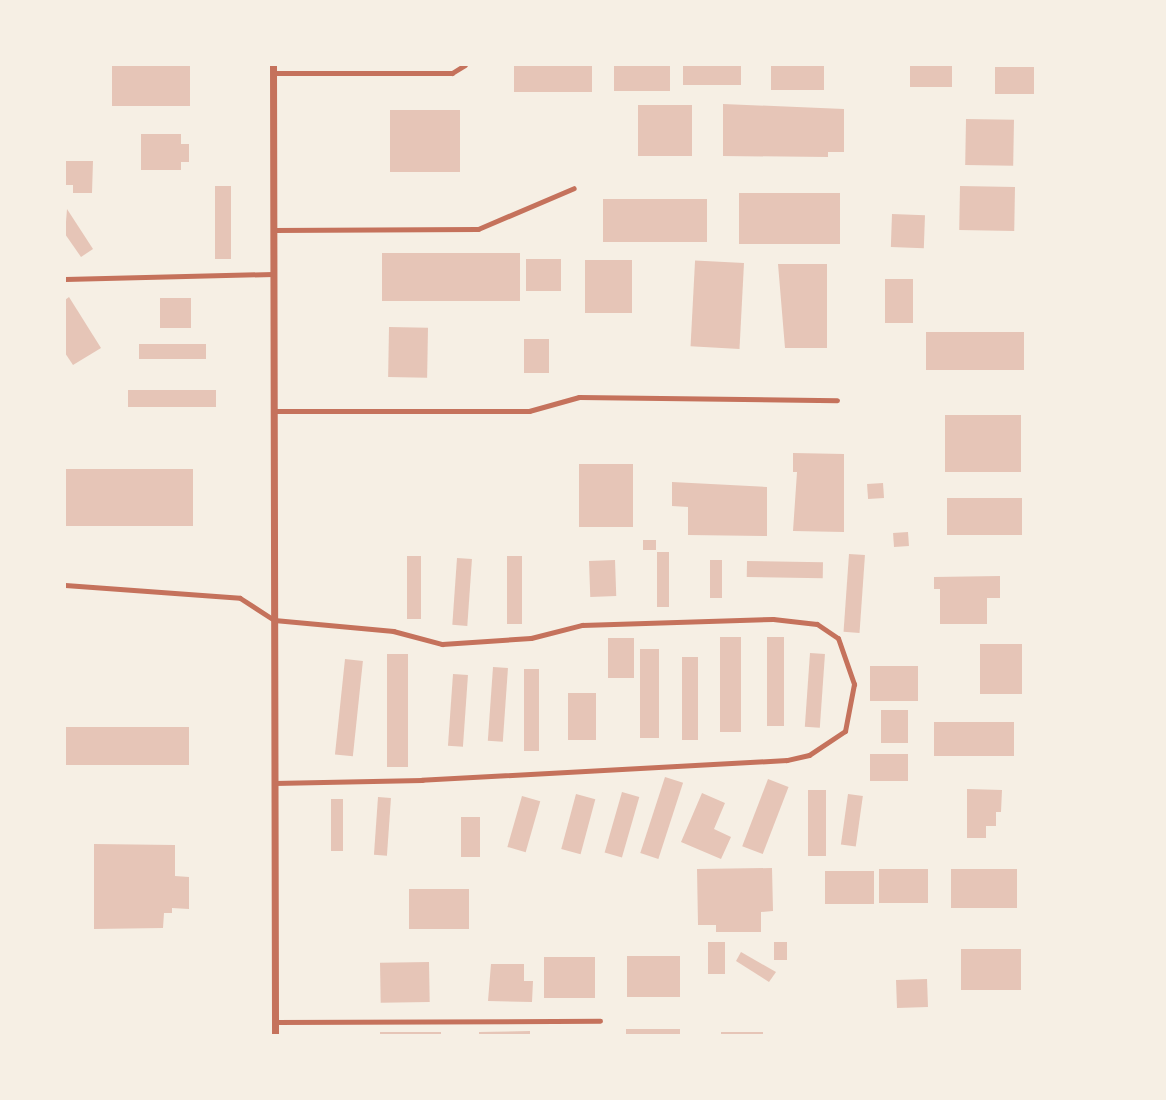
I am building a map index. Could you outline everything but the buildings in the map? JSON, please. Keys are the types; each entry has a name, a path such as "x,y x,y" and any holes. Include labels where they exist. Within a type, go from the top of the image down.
{"street":[{"path":"273,69 275,1035"}],"lane":[{"path":"273,69 452,74 465,65"},
{"path":"273,230 478,229 574,188"},
{"path":"65,279 273,274"},
{"path":"273,411 529,411 579,397 837,400"},
{"path":"65,585 240,598 274,620 393,631 442,644 531,638 582,625 773,619 817,624 838,638 855,684 845,731 809,755 787,760 422,780 274,783"},
{"path":"275,1022 600,1021"}]}
